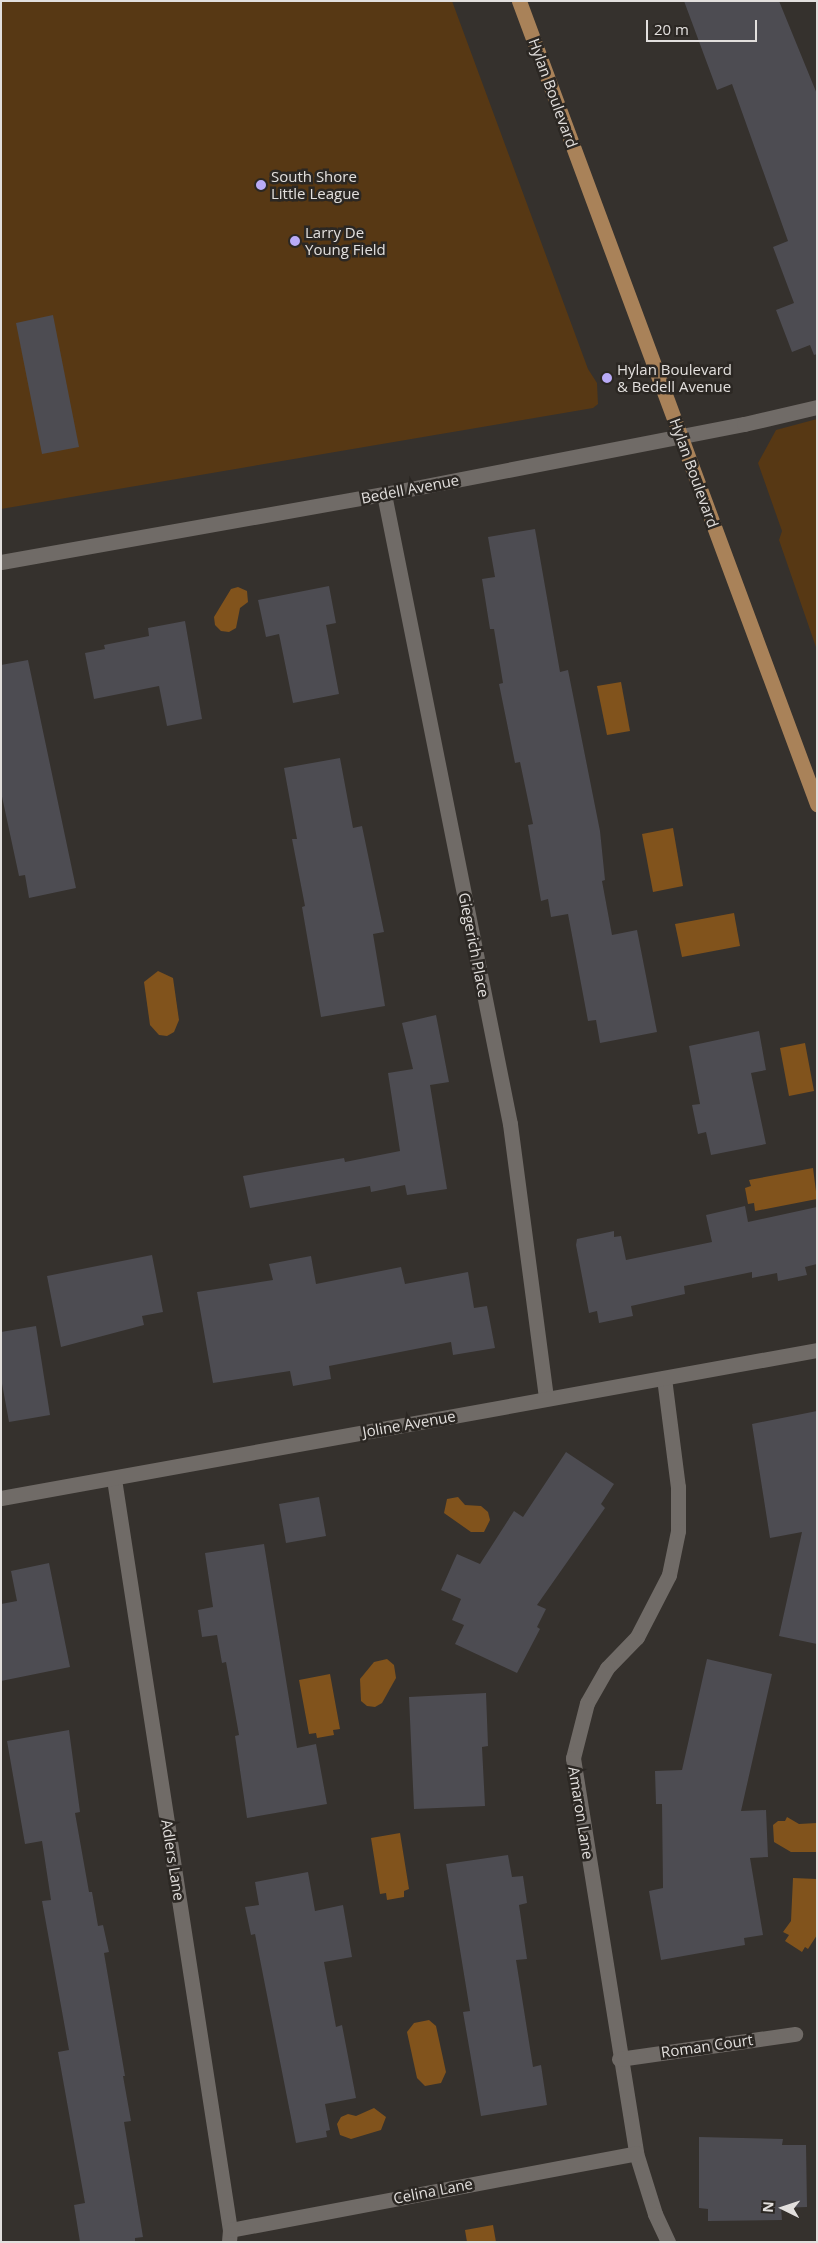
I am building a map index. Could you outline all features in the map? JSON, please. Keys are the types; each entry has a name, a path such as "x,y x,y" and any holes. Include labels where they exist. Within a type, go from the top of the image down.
{"main road":[{"name":"Hylan Boulevard","path":"519,1 817,804"}],"street":[{"name":"Bedell Avenue","path":"1,562 384,494 817,407"},
{"name":"Giegerich Place","path":"384,494 510,1124 546,1398"},
{"name":"Joline Avenue","path":"1,1498 817,1350"},
{"name":"Amaron Lane","path":"636,2153 619,2059 573,1758 587,1703 607,1668 637,1637 650,1616 669,1575 678,1531 678,1487 664,1378"},
{"name":"Adlers Lane","path":"114,1479 230,2236"},
{"name":"Roman Court","path":"619,2059 796,2034"},
{"name":"Celina Lane","path":"230,2236 636,2153"},
{"path":"636,2153 655,2214 668,2242"}],"shaded area":[{"name":"South Shore Little League","path":"1,1 452,1 588,369 597,383 598,404 593,408 1,509"},
{"path":"817,419 817,650 779,540 782,531 758,463 776,430"},
{"path":"238,587 247,591 248,602 240,608 236,628 229,632 221,631 215,625 214,617 231,589"},
{"path":"621,682 630,731 607,735 597,686"},
{"path":"673,828 683,886 653,892 642,834"},
{"path":"734,913 740,946 682,957 675,924"},
{"path":"158,971 173,978 179,1020 174,1032 167,1036 159,1035 150,1025 144,982"},
{"path":"805,1043 814,1091 789,1096 780,1048"},
{"path":"813,1168 817,1199 755,1211 754,1203 748,1204 745,1188 751,1186 749,1180"},
{"path":"458,1497 465,1505 481,1506 488,1512 490,1520 484,1532 471,1532 444,1513 447,1499"},
{"path":"387,1659 394,1665 396,1678 382,1703 375,1707 367,1706 361,1701 360,1679 374,1662"},
{"path":"330,1674 340,1729 333,1730 334,1735 317,1738 316,1733 309,1734 299,1680"},
{"path":"787,1817 799,1824 817,1823 817,1852 791,1852 774,1842 773,1825 778,1821 785,1821"},
{"path":"400,1833 409,1889 404,1891 404,1897 387,1900 386,1893 380,1894 371,1838"},
{"path":"793,1878 817,1879 817,1935 808,1949 805,1947 802,1952 785,1941 789,1935 783,1932 791,1921"},
{"path":"429,2020 436,2026 446,2072 441,2083 425,2086 417,2078 407,2032 414,2023"},
{"path":"374,2108 386,2117 381,2130 351,2139 340,2135 337,2124 341,2117 348,2114 356,2116"},
{"path":"493,2225 496,2242 467,2242 465,2230"}],"building":[{"path":"684,1 779,1 817,94 817,354 814,355 810,345 792,352 776,310 794,303 773,247 788,241 732,84 717,90"},
{"path":"53,315 79,447 42,454 16,323"},
{"path":"535,529 560,672 568,670 600,831 605,880 602,881 612,935 637,930 657,1032 600,1043 596,1020 588,1021 568,914 551,917 548,899 541,901 528,825 533,824 520,762 515,763 499,684 503,683 494,629 490,629 482,579 495,577 488,537"},
{"path":"329,586 336,623 326,625 339,694 293,703 279,634 266,637 258,600"},
{"path":"185,621 202,719 167,726 159,686 94,699 85,653 105,649 104,645 149,636 148,628"},
{"path":"28,660 76,888 29,898 25,875 19,876 1,792 1,665"},
{"path":"340,758 353,828 362,826 384,932 373,934 385,1006 321,1017 302,907 305,906 292,839 297,839 284,768"},
{"path":"436,1015 449,1082 430,1085 447,1189 407,1195 405,1185 371,1192 370,1186 250,1208 243,1176 344,1158 345,1162 400,1151 388,1073 413,1069 402,1023"},
{"path":"759,1031 766,1070 751,1073 766,1144 711,1155 706,1132 698,1134 692,1105 700,1104 689,1046"},
{"path":"745,1206 748,1222 817,1207 817,1264 805,1267 807,1275 778,1281 777,1273 752,1278 752,1272 684,1286 685,1294 631,1306 633,1316 599,1323 597,1311 589,1313 576,1245 577,1239 614,1231 614,1237 621,1236 626,1260 712,1242 706,1215"},
{"path":"152,1255 163,1312 142,1316 144,1325 61,1347 47,1276"},
{"path":"311,1256 316,1284 401,1267 405,1284 468,1272 474,1308 487,1306 495,1348 453,1355 451,1342 329,1366 331,1379 293,1386 290,1371 213,1383 197,1292 273,1280 269,1264"},
{"path":"36,1326 50,1415 9,1422 1,1378 1,1332"},
{"path":"817,1411 817,1644 779,1636 802,1532 770,1538 752,1424"},
{"path":"566,1452 614,1484 601,1504 605,1508 537,1605 546,1609 537,1627 540,1629 517,1673 455,1644 464,1625 452,1620 461,1599 441,1590 457,1554 480,1564 514,1511 523,1517"},
{"path":"319,1497 326,1536 286,1543 279,1504"},
{"path":"264,1544 297,1748 316,1744 327,1804 247,1818 235,1736 239,1735 226,1662 222,1663 217,1635 202,1637 198,1610 213,1607 205,1553"},
{"path":"49,1563 70,1667 1,1681 1,1604 17,1601 11,1571"},
{"path":"707,1659 772,1674 741,1811 766,1810 768,1857 750,1858 763,1935 744,1938 745,1945 661,1960 649,1891 663,1888 662,1804 656,1804 655,1771 682,1770"},
{"path":"486,1693 488,1746 482,1747 485,1806 414,1809 409,1697"},
{"path":"69,1730 80,1812 75,1813 89,1892 92,1892 98,1926 103,1925 109,1952 104,1953 131,2121 124,2122 143,2237 135,2238 135,2242 80,2242 74,2205 85,2203 58,2052 69,2050 42,1901 51,1900 42,1841 25,1844 7,1741"},
{"path":"508,1855 512,1877 523,1876 527,1903 519,1905 527,1959 516,1960 533,2067 541,2065 547,2105 481,2116 463,2012 470,2011 446,1864"},
{"path":"308,1872 315,1911 343,1905 352,1957 324,1962 336,2027 342,2025 356,2098 325,2104 330,2130 326,2131 327,2137 296,2143 255,1934 251,1935 245,1907 259,1905 255,1882"},
{"path":"699,2137 783,2139 782,2145 806,2145 807,2207 781,2208 782,2220 708,2221 708,2209 699,2208"}],"place":[{"name":"South Shore Little League","path":"261,185"},
{"name":"Larry De Young Field","path":"295,241"},
{"name":"Hylan Boulevard & Bedell Avenue","path":"607,378"}]}
